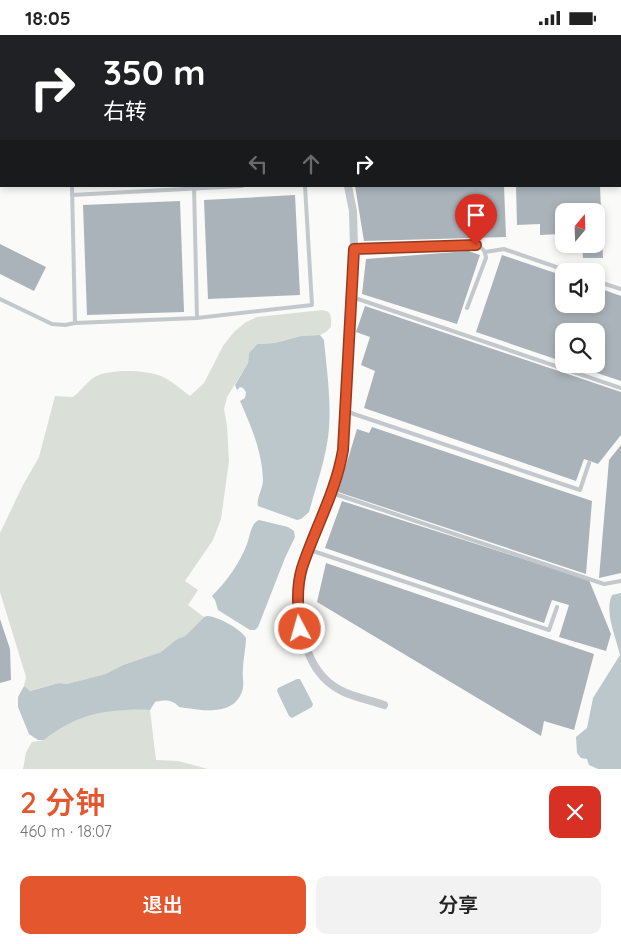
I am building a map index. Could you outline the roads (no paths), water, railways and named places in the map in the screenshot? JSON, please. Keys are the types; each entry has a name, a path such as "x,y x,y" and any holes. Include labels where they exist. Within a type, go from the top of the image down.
{"street":[{"path":"348,187 353,211 354,249 343,450 339,472 332,493 302,568 298,589 298,611 300,629 308,652 320,675 341,691 384,705"}],"lane":[{"path":"72,187 75,323"},
{"path":"72,195 218,187"},
{"path":"0,299 52,324 65,325 197,318 312,305 305,187"},
{"path":"194,188 197,318"},
{"path":"354,249 476,245 482,248 486,252 486,258 467,309"},
{"path":"486,252 504,249 555,267"},
{"path":"605,284 621,289"},
{"path":"352,297 621,388"},
{"path":"345,411 580,490 589,463"},
{"path":"332,493 604,584 621,581"},
{"path":"310,550 549,630 556,607"}]}
